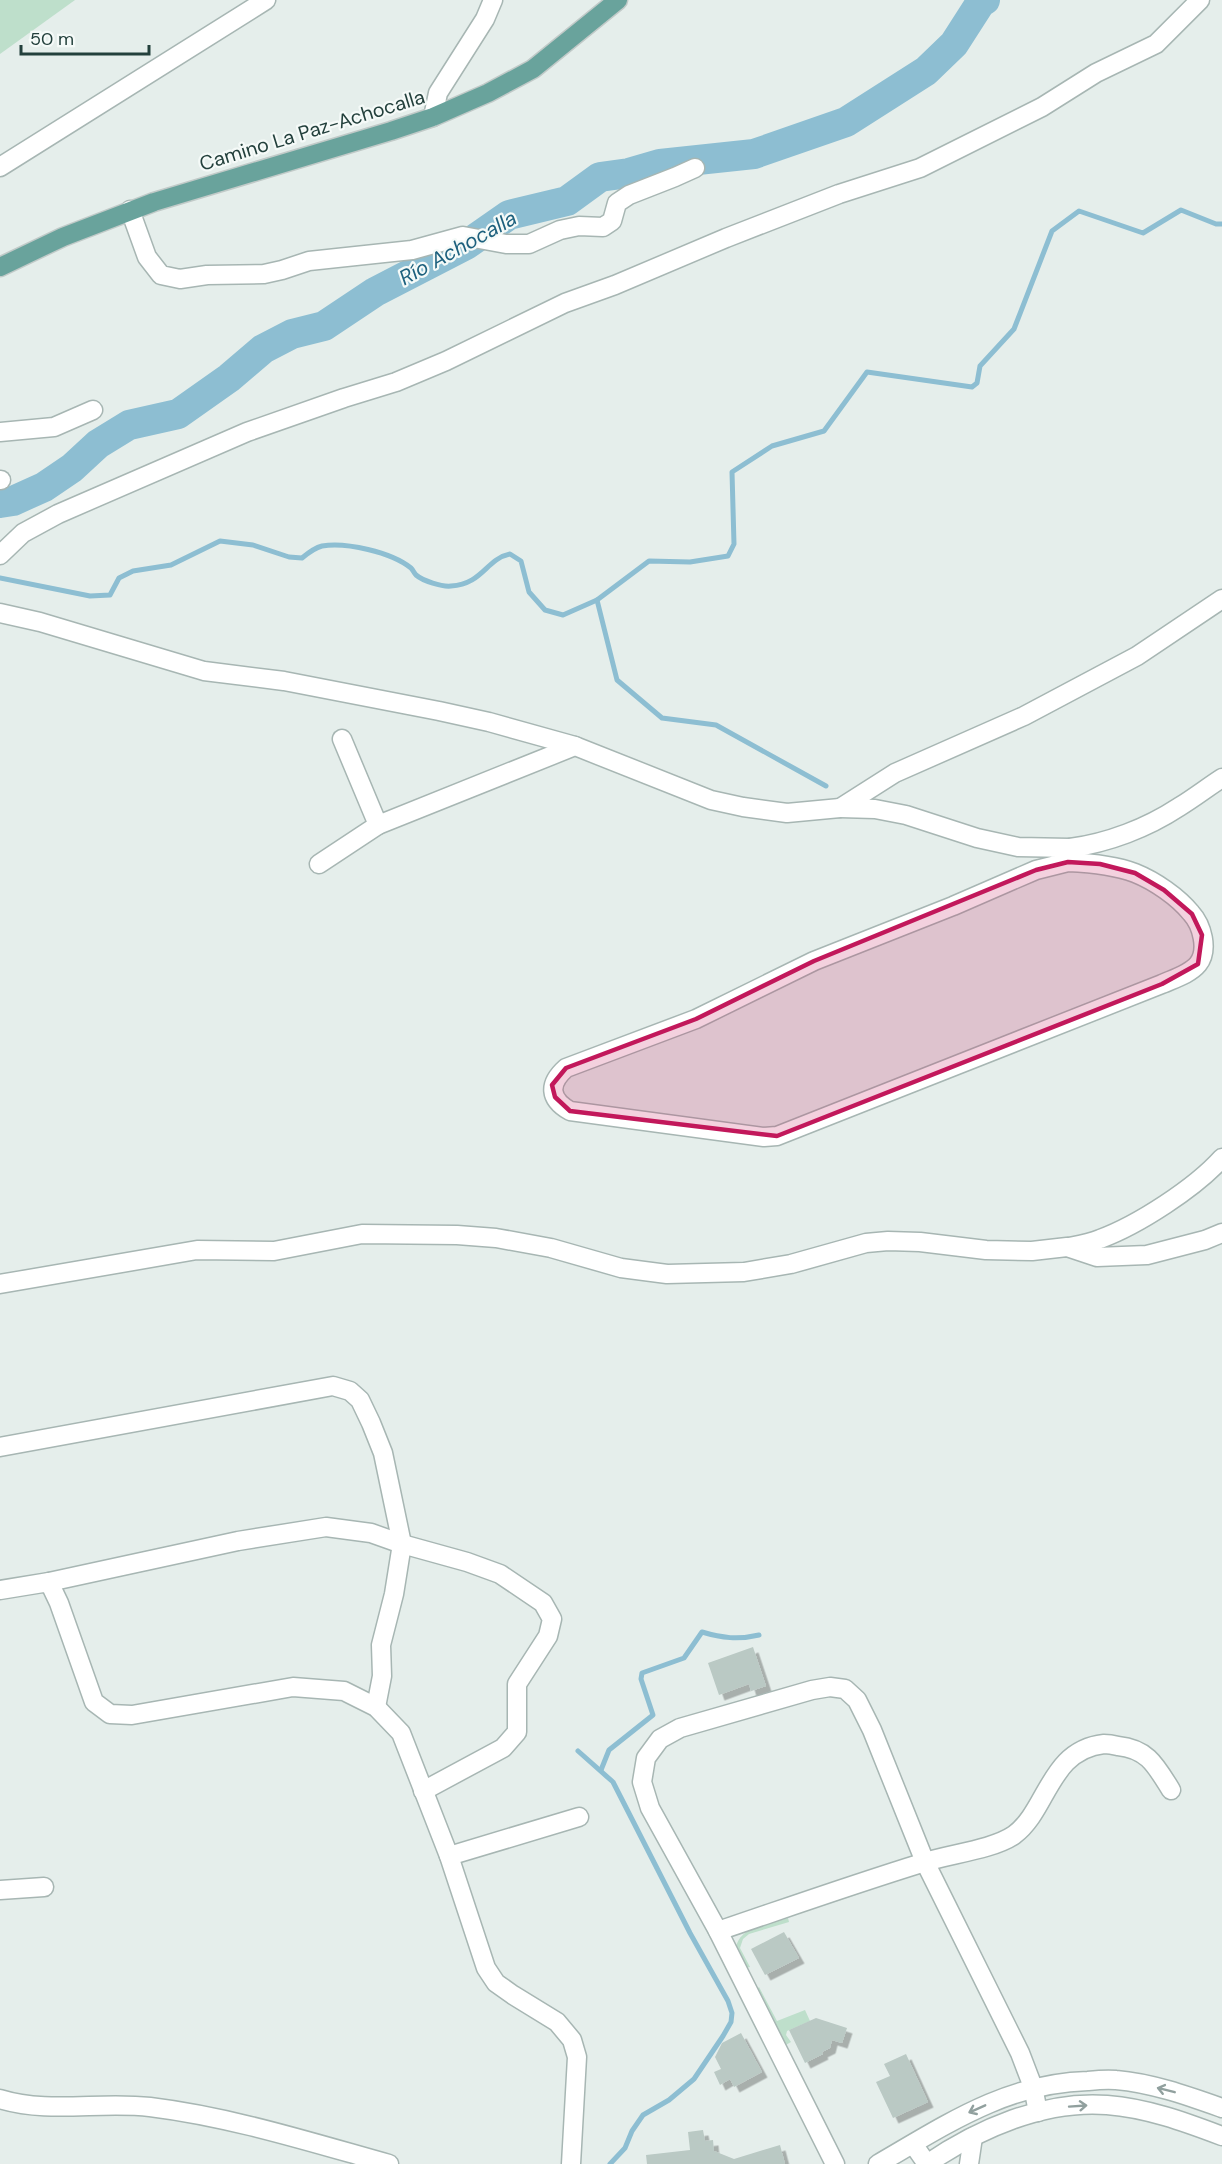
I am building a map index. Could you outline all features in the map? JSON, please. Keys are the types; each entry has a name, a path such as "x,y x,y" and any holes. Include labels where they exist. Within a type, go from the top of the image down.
{"main road":[{"name":"Camino La Paz-Achocalla","path":"0,267 63,237 130,210 434,117 488,93 533,69 618,0"}],"street":[{"path":"0,166 266,0"},
{"path":"434,117 438,93 485,19 493,0"},
{"path":"0,555 23,533 58,514 247,432 396,382 446,362 565,303 839,194 920,168 1042,107 1096,73 1156,44 1200,0"},
{"path":"130,210 147,257 161,275 180,279 207,275 264,274 309,261 412,250 464,236 515,245 529,244 560,230 579,226 603,227 612,221 617,203 629,195 695,168"},
{"path":"0,432 54,427 93,410"},
{"path":"840,808 859,794 895,774 1024,716 1091,682 1137,656 1222,599"},
{"path":"0,613 39,622 204,671 284,681 489,722 575,746 711,800 787,813 840,808 875,809 906,815 977,838 1069,855 1135,873 1164,890 1192,914 1202,935 1204,948 1198,964 1185,973 777,1136 764,1137 570,1111 561,1106 555,1097 552,1085 556,1077 566,1068 696,1019 814,961 953,906 1036,870 1069,855 1091,845 1139,829 1178,808 1222,778"},
{"path":"342,739 378,825"},
{"path":"319,864 365,831 378,825 575,746"},
{"path":"0,1284 197,1250 274,1251 362,1234 457,1235 496,1238 551,1248 621,1268 667,1274 744,1272 888,1240 1032,1251 1099,1240 1127,1227 1166,1203 1222,1158"},
{"path":"1067,1247 1097,1257 1147,1255 1205,1240 1222,1233"},
{"path":"0,1448 333,1386 350,1391 360,1400 383,1453 402,1544 394,1594 381,1645 382,1676 376,1707"},
{"path":"0,1590 49,1582 238,1541 326,1527 371,1533 500,1574 543,1603 552,1619 548,1636 517,1684 517,1732 503,1748 423,1791"},
{"path":"49,1582 59,1603 94,1702 110,1714 132,1715 293,1687 344,1691 376,1707 401,1733 448,1856 486,1968 496,1983 556,2022 572,2040 577,2057 571,2164"},
{"path":"835,2164 718,1931 650,1808 642,1782 646,1758 660,1739 680,1728 812,1690 830,1687 845,1689 857,1700 872,1730 925,1862 1020,2053 1033,2087 1038,2112"},
{"path":"718,1931 925,1862 998,1843 1014,1834 1027,1821 1057,1771 1079,1752 1104,1744 1132,1747 1152,1760 1171,1790"},
{"path":"448,1856 579,1816"},
{"path":"0,1890 44,1887"},
{"path":"878,2164 953,2120 996,2100 1033,2087 1066,2081 1115,2080 1168,2090 1222,2108"},
{"path":"0,2099 13,2103 43,2106 150,2107 258,2127 389,2164"},
{"path":"913,2144 927,2164 945,2152 1007,2121 1038,2112 1106,2105 1177,2120 1222,2136"},
{"path":"969,2164 973,2137"}],"highlighted area":[{"path":"1068,862 1100,864 1135,873 1164,890 1192,914 1202,935 1198,964 1162,984 777,1136 570,1111 555,1097 552,1085 566,1068 696,1019 814,961 1036,870"}],"green space":[{"path":"0,0 75,0 0,54"},
{"path":"788,1918 789,1922 749,1934 743,1939 740,1948 750,1967 746,1968 736,1948 743,1935 756,1927"},
{"path":"759,1987 777,2021 805,2010 810,2021 787,2031 786,2035 791,2042 784,2046 756,1990"}],"building":[{"path":"753,1647 766,1686 751,1691 749,1684 719,1695 708,1663"},
{"path":"784,1932 799,1958 765,1975 751,1949"},
{"path":"816,2018 847,2028 842,2043 832,2040 830,2048 822,2052 823,2054 805,2063 789,2030"},
{"path":"741,2033 762,2072 734,2087 730,2079 720,2085 714,2072 721,2069 715,2057 722,2043"},
{"path":"906,2054 928,2102 893,2118 876,2082 890,2076 884,2064"},
{"path":"703,2130 705,2141 713,2140 714,2151 734,2159 780,2145 785,2164 647,2164 646,2155 690,2150 688,2132"}],"waterway":[{"name":"Río Achocalla","path":"0,503 13,501 44,487 72,468 98,444 129,425 178,414 229,378 263,349 292,334 324,326 375,292 466,245 509,215 567,201 600,177 629,173 660,164 754,154 846,122 926,71 954,44 981,2 985,0"},
{"path":"0,578 90,596 110,595 119,578 133,571 171,565 220,541 253,545 289,557 302,558 322,546 355,547 392,557 411,568 419,577 443,586 451,586 470,581 495,561 510,554 521,561 529,592 545,610 563,615 597,600 649,561 690,562 728,556 734,544 732,472 772,446 824,431 867,372 972,387 977,383 980,366 1014,329 1052,231 1079,211 1143,233 1181,210 1216,224 1222,224"},
{"path":"597,600 617,680 662,718 716,725 826,786"},
{"path":"601,1770 609,1750 653,1715 641,1679 642,1673 684,1658 702,1632 730,1638 759,1635"},
{"path":"578,1751 613,1782 690,1933 728,2001 732,2013 731,2022 723,2036 694,2079 669,2100 643,2115 632,2131 625,2148 610,2164"}]}
